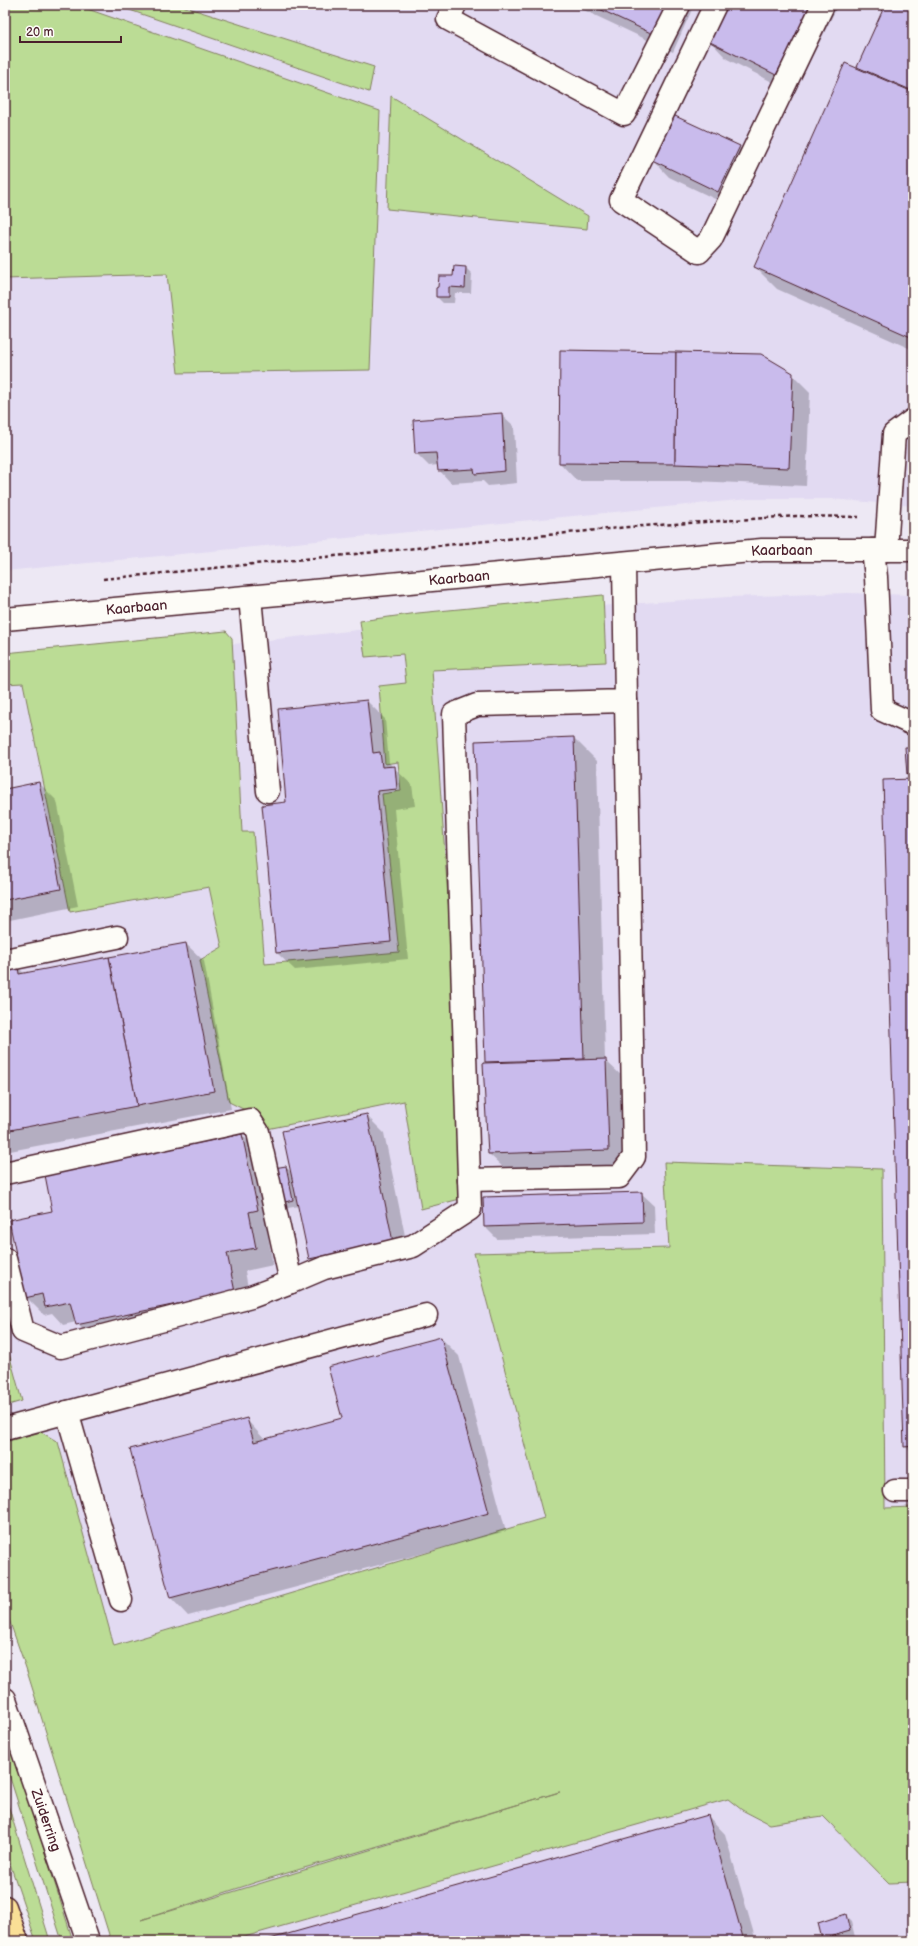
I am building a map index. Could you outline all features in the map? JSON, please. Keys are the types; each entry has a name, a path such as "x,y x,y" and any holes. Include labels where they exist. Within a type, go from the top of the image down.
{"main road":[{"path":"5,1907 17,1941"}],"street":[{"path":"455,5 448,19 624,114 679,5"},
{"path":"715,5 621,200 699,252 711,239 823,5"},
{"path":"913,420 894,434 888,517 880,550 876,577 882,710 913,724"},
{"name":"Kaarbaan","path":"5,619 762,550 913,550"},
{"path":"469,1180 619,1177 634,1157 624,563"},
{"path":"250,597 268,791"},
{"path":"5,1259 23,1331 61,1347 251,1297 324,1268 413,1246 470,1209 454,714 477,705 626,701"},
{"path":"5,960 117,937"},
{"path":"5,1173 250,1120 258,1132 291,1282"},
{"path":"5,1428 426,1315"},
{"path":"67,1412 121,1600"},
{"name":"Zuiderring","path":"5,1699 88,1941"}],"path":[{"path":"100,579 635,526 796,516 888,517"}],"shaded area":[{"path":"5,5 115,5 368,92 373,67 179,5 913,5 913,506 831,499 749,499 5,571"},
{"path":"848,593 913,595 913,1507 885,1508 882,1169 664,1162 669,1248 474,1254 544,1518 142,1638 49,1662 5,1535 5,667 225,645 527,611 728,597"},
{"path":"678,1756 742,1810 769,1824 823,1816 889,1883 913,1882 913,1941 153,1941 146,1918 257,1882"}],"green space":[{"path":"5,5 76,5 380,111 370,370 178,373 167,274 5,279"},
{"path":"115,5 179,5 374,67 369,92"},
{"path":"391,96 588,216 587,229 387,209"},
{"path":"603,595 606,662 432,670 456,1012 460,1199 421,1209 404,1101 267,1129 245,1110 229,1102 200,960 222,947 209,887 70,912 23,683 5,684 5,653 226,631 232,638 242,832 253,832 265,964 399,952 382,794 401,791 398,762 385,764 379,686 406,683 403,654 365,657 360,621 418,613"},
{"path":"664,1162 882,1169 885,1508 913,1507 913,1882 889,1883 823,1816 769,1824 742,1810 728,1799 230,1941 111,1941 26,1668 5,1608 5,1442 41,1432 58,1442 114,1646 544,1518 474,1253 669,1248","holes":["527,1802 141,1920 257,1882"]},
{"path":"5,1339 22,1401 5,1406"},
{"path":"5,1725 73,1941 62,1941 5,1762"},
{"path":"5,1795 50,1941 36,1941 5,1849"}],"building":[{"path":"591,5 669,5 655,35"},
{"path":"726,5 812,5 776,75 708,41"},
{"path":"885,5 913,5 913,91 857,67"},
{"path":"845,63 913,92 913,338 754,267"},
{"path":"673,115 740,146 718,192 650,159"},
{"path":"454,266 466,267 465,288 449,287 449,297 436,297 436,288 438,287 439,276 453,276"},
{"path":"560,350 676,352 675,464 559,463"},
{"path":"676,352 761,354 793,373 789,468 675,464"},
{"path":"502,413 505,471 475,474 474,469 438,471 436,453 415,454 413,420"},
{"path":"367,700 373,753 380,752 382,767 395,766 397,789 377,791 391,942 276,953 262,805 286,802 278,709"},
{"path":"574,737 584,1059 485,1062 475,741"},
{"path":"905,747 913,747 913,774 907,775"},
{"path":"913,779 913,1446 904,1447 883,780"},
{"path":"39,782 61,889 5,900 5,789"},
{"path":"186,943 214,1091 137,1106 109,957"},
{"path":"109,957 137,1106 5,1131 5,968 18,966 19,974"},
{"path":"606,1059 609,1150 488,1154 483,1063"},
{"path":"367,1114 393,1242 309,1259 282,1131"},
{"path":"242,1134 258,1210 249,1212 256,1248 227,1253 235,1292 76,1325 70,1302 45,1307 42,1294 25,1298 9,1220 52,1211 45,1175"},
{"path":"286,1166 293,1200 281,1203 274,1168"},
{"path":"642,1192 643,1222 484,1227 483,1197"},
{"path":"441,1337 489,1513 170,1598 130,1449 247,1418 254,1442 342,1418 328,1367"},
{"path":"708,1815 744,1941 263,1941"},
{"path":"846,1914 850,1931 822,1939 818,1923"}]}
